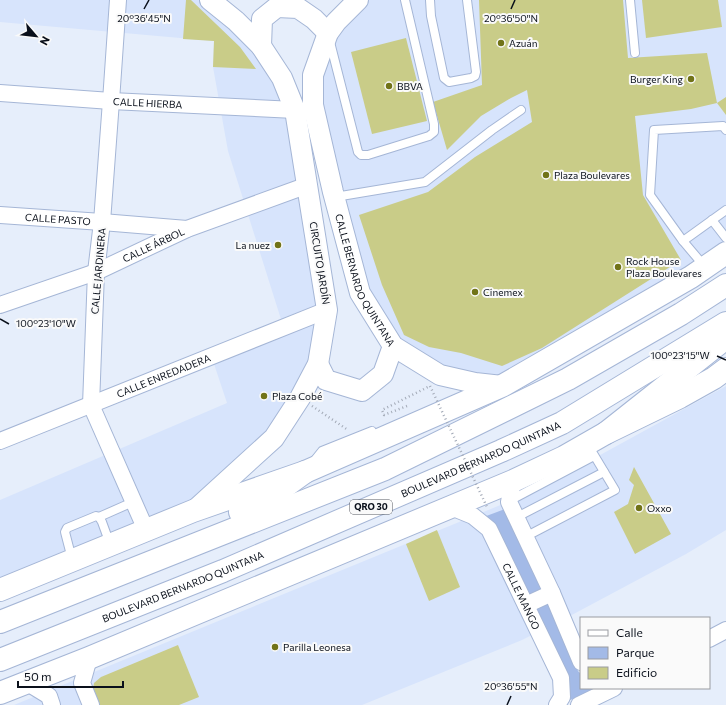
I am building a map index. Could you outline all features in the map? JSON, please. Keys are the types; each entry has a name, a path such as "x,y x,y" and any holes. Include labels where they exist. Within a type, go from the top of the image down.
{"main road":[{"path":"0,590 193,511 305,472 453,403 502,386 706,268 726,253"},
{"path":"0,622 385,469 568,379 681,314 726,285"},
{"name":"BOULEVARD BERNARDO QUINTANA","path":"0,660 223,571 562,423 726,323"},
{"path":"0,693 89,658 451,507 511,492 564,457 591,450 606,432 726,338"},
{"path":"606,432 680,397 714,378 726,369"},
{"path":"169,554 176,542 268,498 305,472"}],"street":[{"name":"CALLE JARDINERA","path":"118,0 102,222 96,272 91,405 146,530"},
{"name":"CIRCUITO JARDÍN","path":"193,511 274,438 300,398 318,364 327,310 296,110 282,78 261,46 236,21 210,0"},
{"path":"334,195 312,104 313,75 328,33 336,22 358,0"},
{"path":"261,46 262,19 277,7 298,8 314,19 328,33"},
{"name":"CALLE HIERBA","path":"0,93 111,101 296,110"},
{"name":"CALLE ÁRBOL","path":"0,305 96,272 186,229 308,185"},
{"name":"CALLE BERNARDO QUINTANA","path":"334,195 360,293 393,346 440,375 475,383 502,386"},
{"name":"CALLE PASTO","path":"0,215 186,229"},
{"name":"CALLE ENREDADERA","path":"0,441 327,310"},
{"path":"318,364 326,380 362,391 384,374 393,346"},
{"path":"511,492 516,517 552,593 580,660"},
{"name":"CALLE MANGO","path":"451,507 473,516 489,529 562,678 562,697 557,705"},
{"path":"526,605 552,593"},
{"path":"710,638 726,630"},
{"path":"89,658 82,683 91,705"},
{"path":"26,682 49,696 52,705"},
{"path":"579,705 609,689"}],"lane":[{"path":"328,33 358,152 362,155 368,155 429,136 434,132 434,124 405,0"},
{"path":"430,0 431,16 444,78 449,82 475,76 476,72 467,0"},
{"path":"630,0 635,53"},
{"path":"334,195 425,182 492,130 522,110"},
{"path":"706,268 683,240 650,195 654,130 722,126 726,130"},
{"path":"459,156 464,163"},
{"path":"683,240 726,210"},
{"path":"712,220 726,238"},
{"path":"305,472 322,451 378,429"},
{"path":"525,536 615,490 591,450"},
{"path":"516,517 604,472"},
{"path":"73,560 65,532 67,528 96,516 99,517 133,502"},
{"path":"99,517 110,545"}],"path":[{"path":"413,404 384,415 382,410 430,386 487,508"},
{"path":"300,398 353,432 356,438"}],"shaded area":[{"path":"0,0 210,0 282,78 327,310 300,398 193,511 0,590 0,500 227,403 214,364 285,332 228,151 213,67 214,41 0,22"},
{"name":"Plaza Boulevares","path":"358,0 726,0 726,253 502,386 475,383 393,346 360,293 313,105 328,33"},
{"path":"726,386 726,530 686,554 522,640 362,705 14,705 520,497 571,471"}],"green space":[{"path":"505,509 580,673 580,689 596,689 568,701 481,518"}],"building":[{"path":"186,0 191,0 240,47 256,69 213,67 214,41 183,39"},
{"name":"Plaza Boulevares","path":"479,0 623,0 628,58 707,53 717,103 691,109 635,116 643,195 681,260 542,348 502,366 461,353 429,347 404,335 382,285 359,215 428,192 475,157 532,122 527,90 481,116 447,150 433,102 482,85"},
{"path":"642,0 718,0 722,27 646,38"},
{"name":"BBVA","path":"406,38 427,121 372,134 351,52"},
{"path":"726,97 726,115 717,103"},
{"name":"Oxxo","path":"634,467 671,534 635,554 614,512 628,504 634,485 629,480"},
{"path":"437,530 460,587 429,601 406,544"},
{"path":"178,645 199,697 179,705 97,705 92,693 94,683 101,677"}],"place":[{"name":"Azuán","path":"501,43"},
{"name":"Burger King","path":"691,79"},
{"name":"BBVA","path":"389,86"},
{"name":"Plaza Boulevares","path":"546,175"},
{"name":"La nuez","path":"278,245"},
{"name":"Rock House Plaza Boulevares","path":"618,267"},
{"name":"Cinemex","path":"475,292"},
{"name":"Plaza Cobé","path":"264,396"},
{"name":"Oxxo","path":"639,508"},
{"name":"Parilla Leonesa","path":"275,647"}]}
